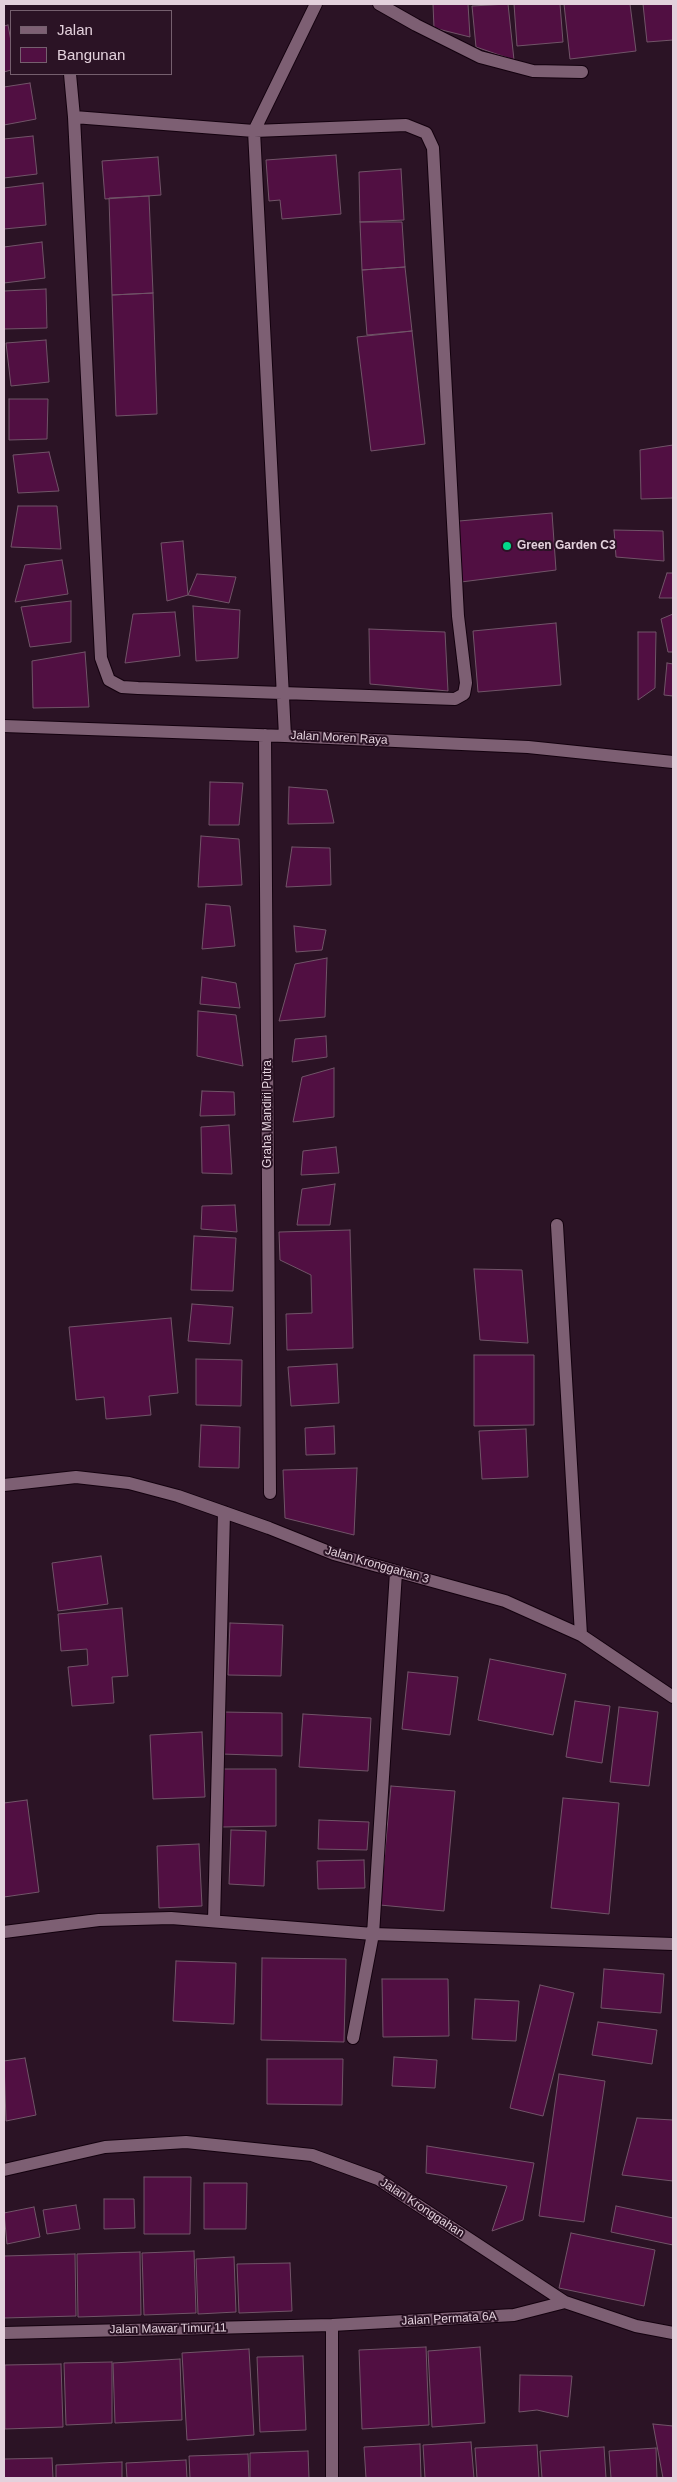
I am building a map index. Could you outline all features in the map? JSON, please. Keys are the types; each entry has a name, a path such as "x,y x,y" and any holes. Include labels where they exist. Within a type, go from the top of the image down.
{"street":[{"path":"379,4 416,26 480,57 533,71 582,72"},
{"path":"285,736 254,132 316,5"},
{"path":"70,75 74,117 101,658 103,670 109,680 122,687 456,699 464,694 466,683 457,596 433,148 426,133 406,125 254,132 74,117"},
{"name":"Jalan Moren Raya","path":"4,726 265,735 528,748 673,762"},
{"name":"Graha Mandiri Putra","path":"265,735 270,1493"},
{"path":"557,1225 581,1635"},
{"name":"Jalan Kronggahan 3","path":"4,1484 76,1477 129,1483 178,1496 334,1554 505,1600 581,1635 673,1697"},
{"path":"214,1921 224,1512"},
{"path":"353,2038 373,1934 396,1572"},
{"path":"4,1932 99,1920 171,1918 373,1934 673,1944"},
{"name":"Jalan Kronggahan","path":"4,2170 105,2147 186,2142 312,2154 378,2179 565,2302 636,2326 673,2333"},
{"name":"Jalan Permata 6A","path":"332,2325 514,2316 565,2302"},
{"path":"332,2325 332,2478"},
{"name":"Jalan Mawar Timur 11","path":"4,2333 332,2325"}],"building":[{"path":"433,4 468,4 470,37 434,28"},
{"path":"508,4 514,60 476,47 472,6"},
{"path":"514,4 560,4 563,42 517,46"},
{"path":"564,4 630,4 636,51 570,59"},
{"path":"643,4 673,4 673,40 647,42"},
{"path":"8,25 10,36 10,70 4,72 4,26"},
{"path":"30,83 36,119 4,125 4,87"},
{"path":"33,136 37,174 4,178 4,139"},
{"path":"336,155 341,214 282,219 280,200 269,201 266,160"},
{"path":"158,157 161,195 105,199 102,161"},
{"path":"401,169 404,220 360,222 359,172"},
{"path":"43,183 46,225 4,229 4,188"},
{"path":"149,196 153,293 112,295 109,198"},
{"path":"360,222 402,222 405,267 362,270"},
{"path":"42,242 45,278 4,283 4,247"},
{"path":"405,267 412,331 367,335 362,270"},
{"path":"46,289 47,328 4,329 4,291"},
{"path":"153,293 157,414 116,416 112,295"},
{"path":"412,331 425,444 371,451 357,337"},
{"path":"46,340 49,382 11,386 6,343"},
{"path":"9,399 48,399 47,439 9,440"},
{"path":"673,445 673,498 641,499 640,450"},
{"path":"49,452 59,491 18,493 13,455"},
{"path":"18,506 57,506 61,549 11,547"},
{"name":"Green Garden C3","path":"552,513 556,570 461,582 459,521"},
{"path":"614,530 663,531 664,561 616,557"},
{"path":"183,541 188,595 167,601 161,543"},
{"path":"62,560 68,594 15,602 25,565"},
{"path":"667,573 673,573 673,598 659,598"},
{"path":"197,574 236,577 229,603 188,595"},
{"path":"71,601 71,642 30,647 21,607"},
{"path":"193,606 240,610 238,658 196,661"},
{"path":"175,612 180,656 125,663 133,614"},
{"path":"673,614 673,652 668,652 661,619"},
{"path":"556,623 561,685 478,692 473,631"},
{"path":"369,629 445,632 448,691 370,684"},
{"path":"638,632 656,632 655,688 638,700"},
{"path":"85,652 89,707 33,708 32,661"},
{"path":"667,663 673,664 673,696 664,695"},
{"path":"210,782 243,783 239,825 209,825"},
{"path":"289,787 327,790 334,823 288,824"},
{"path":"201,836 239,839 242,885 198,887"},
{"path":"292,847 330,848 331,885 286,887"},
{"path":"206,904 230,906 235,946 202,949"},
{"path":"294,926 326,930 322,950 296,952"},
{"path":"327,958 325,1017 279,1021 295,964"},
{"path":"202,977 236,983 240,1008 200,1004"},
{"path":"198,1011 236,1015 243,1066 197,1056"},
{"path":"326,1036 327,1057 292,1062 295,1039"},
{"path":"334,1068 334,1117 293,1122 302,1077"},
{"path":"202,1091 234,1092 235,1115 200,1116"},
{"path":"229,1125 232,1174 202,1173 201,1127"},
{"path":"336,1147 339,1173 301,1175 303,1151"},
{"path":"335,1184 330,1225 297,1225 302,1189"},
{"path":"235,1205 237,1232 201,1229 202,1206"},
{"path":"350,1230 353,1348 287,1350 286,1314 312,1313 311,1275 280,1260 279,1232"},
{"path":"194,1236 236,1238 233,1291 191,1290"},
{"path":"474,1269 522,1270 528,1343 480,1340"},
{"path":"192,1304 233,1307 230,1344 188,1341"},
{"path":"171,1318 178,1393 149,1396 151,1415 106,1419 104,1397 76,1400 69,1327"},
{"path":"474,1355 534,1355 534,1425 474,1426"},
{"path":"196,1359 242,1360 241,1406 196,1405"},
{"path":"337,1364 339,1403 291,1406 288,1367"},
{"path":"201,1425 240,1427 239,1468 199,1467"},
{"path":"334,1426 335,1454 306,1455 305,1428"},
{"path":"526,1429 528,1477 482,1479 479,1431"},
{"path":"357,1468 354,1535 285,1518 283,1470"},
{"path":"101,1556 108,1604 58,1611 52,1563"},
{"path":"122,1608 128,1676 112,1677 114,1703 72,1706 68,1667 88,1665 87,1649 61,1651 58,1614"},
{"path":"230,1623 283,1625 281,1676 228,1675"},
{"path":"490,1659 566,1674 553,1735 478,1720"},
{"path":"408,1672 458,1677 450,1735 402,1729"},
{"path":"575,1701 610,1706 602,1763 566,1757"},
{"path":"619,1707 658,1712 649,1786 610,1782"},
{"path":"222,1712 282,1713 282,1756 221,1754"},
{"path":"303,1714 371,1718 368,1771 299,1767"},
{"path":"202,1732 205,1797 153,1799 150,1735"},
{"path":"222,1769 276,1769 276,1826 222,1827"},
{"path":"391,1786 455,1791 444,1911 380,1905"},
{"path":"563,1798 619,1803 609,1914 551,1908"},
{"path":"27,1800 39,1892 4,1897 4,1803"},
{"path":"319,1820 369,1822 367,1850 318,1849"},
{"path":"231,1830 266,1831 264,1886 229,1884"},
{"path":"199,1844 202,1906 159,1908 157,1846"},
{"path":"364,1860 365,1888 318,1889 317,1861"},
{"path":"262,1958 346,1959 344,2042 261,2040"},
{"path":"176,1961 236,1963 234,2024 173,2021"},
{"path":"604,1969 664,1974 661,2013 601,2008"},
{"path":"382,1979 448,1979 449,2036 383,2037"},
{"path":"540,1985 574,1993 543,2116 510,2108"},
{"path":"475,1999 519,2001 516,2041 472,2039"},
{"path":"598,2022 657,2030 652,2064 592,2055"},
{"path":"394,2057 437,2060 435,2088 392,2086"},
{"path":"25,2058 36,2115 6,2121 4,2061"},
{"path":"267,2059 343,2059 342,2105 267,2104"},
{"path":"559,2074 605,2081 584,2222 539,2216"},
{"path":"637,2118 673,2120 673,2181 622,2175"},
{"path":"427,2146 534,2163 523,2220 492,2231 507,2186 426,2173"},
{"path":"144,2177 191,2177 190,2234 144,2234"},
{"path":"204,2183 247,2183 246,2229 204,2229"},
{"path":"104,2199 134,2199 135,2228 104,2229"},
{"path":"76,2205 80,2229 47,2234 43,2210"},
{"path":"616,2206 673,2218 673,2245 611,2232"},
{"path":"34,2207 40,2237 7,2244 4,2213"},
{"path":"571,2233 655,2250 644,2306 559,2288"},
{"path":"194,2251 196,2313 144,2315 142,2253"},
{"path":"140,2252 141,2315 78,2317 77,2254"},
{"path":"75,2254 76,2316 4,2318 4,2256"},
{"path":"234,2257 236,2312 198,2314 196,2259"},
{"path":"290,2263 292,2311 239,2313 237,2264"},
{"path":"426,2347 429,2425 362,2429 359,2350"},
{"path":"480,2347 485,2423 432,2427 428,2351"},
{"path":"249,2349 254,2435 187,2440 182,2353"},
{"path":"303,2356 306,2430 260,2432 257,2357"},
{"path":"180,2359 182,2420 115,2423 113,2363"},
{"path":"112,2362 112,2423 66,2425 64,2363"},
{"path":"61,2364 63,2427 5,2429 5,2365"},
{"path":"520,2375 572,2376 568,2417 537,2410 519,2412"},
{"path":"653,2424 673,2426 673,2478 663,2478"},
{"path":"471,2442 474,2478 425,2478 423,2445"},
{"path":"420,2444 421,2478 366,2478 364,2447"},
{"path":"537,2445 539,2478 477,2478 475,2448"},
{"path":"604,2447 606,2478 542,2478 540,2451"},
{"path":"656,2448 657,2478 611,2478 609,2451"},
{"path":"308,2451 309,2478 250,2478 250,2453"},
{"path":"248,2454 249,2478 190,2478 189,2456"},
{"path":"52,2458 53,2478 4,2478 4,2459"},
{"path":"186,2460 187,2478 127,2478 126,2463"},
{"path":"122,2462 122,2478 56,2478 56,2465"}],"place":[{"name":"Green Garden C3","path":"507,546"}]}
